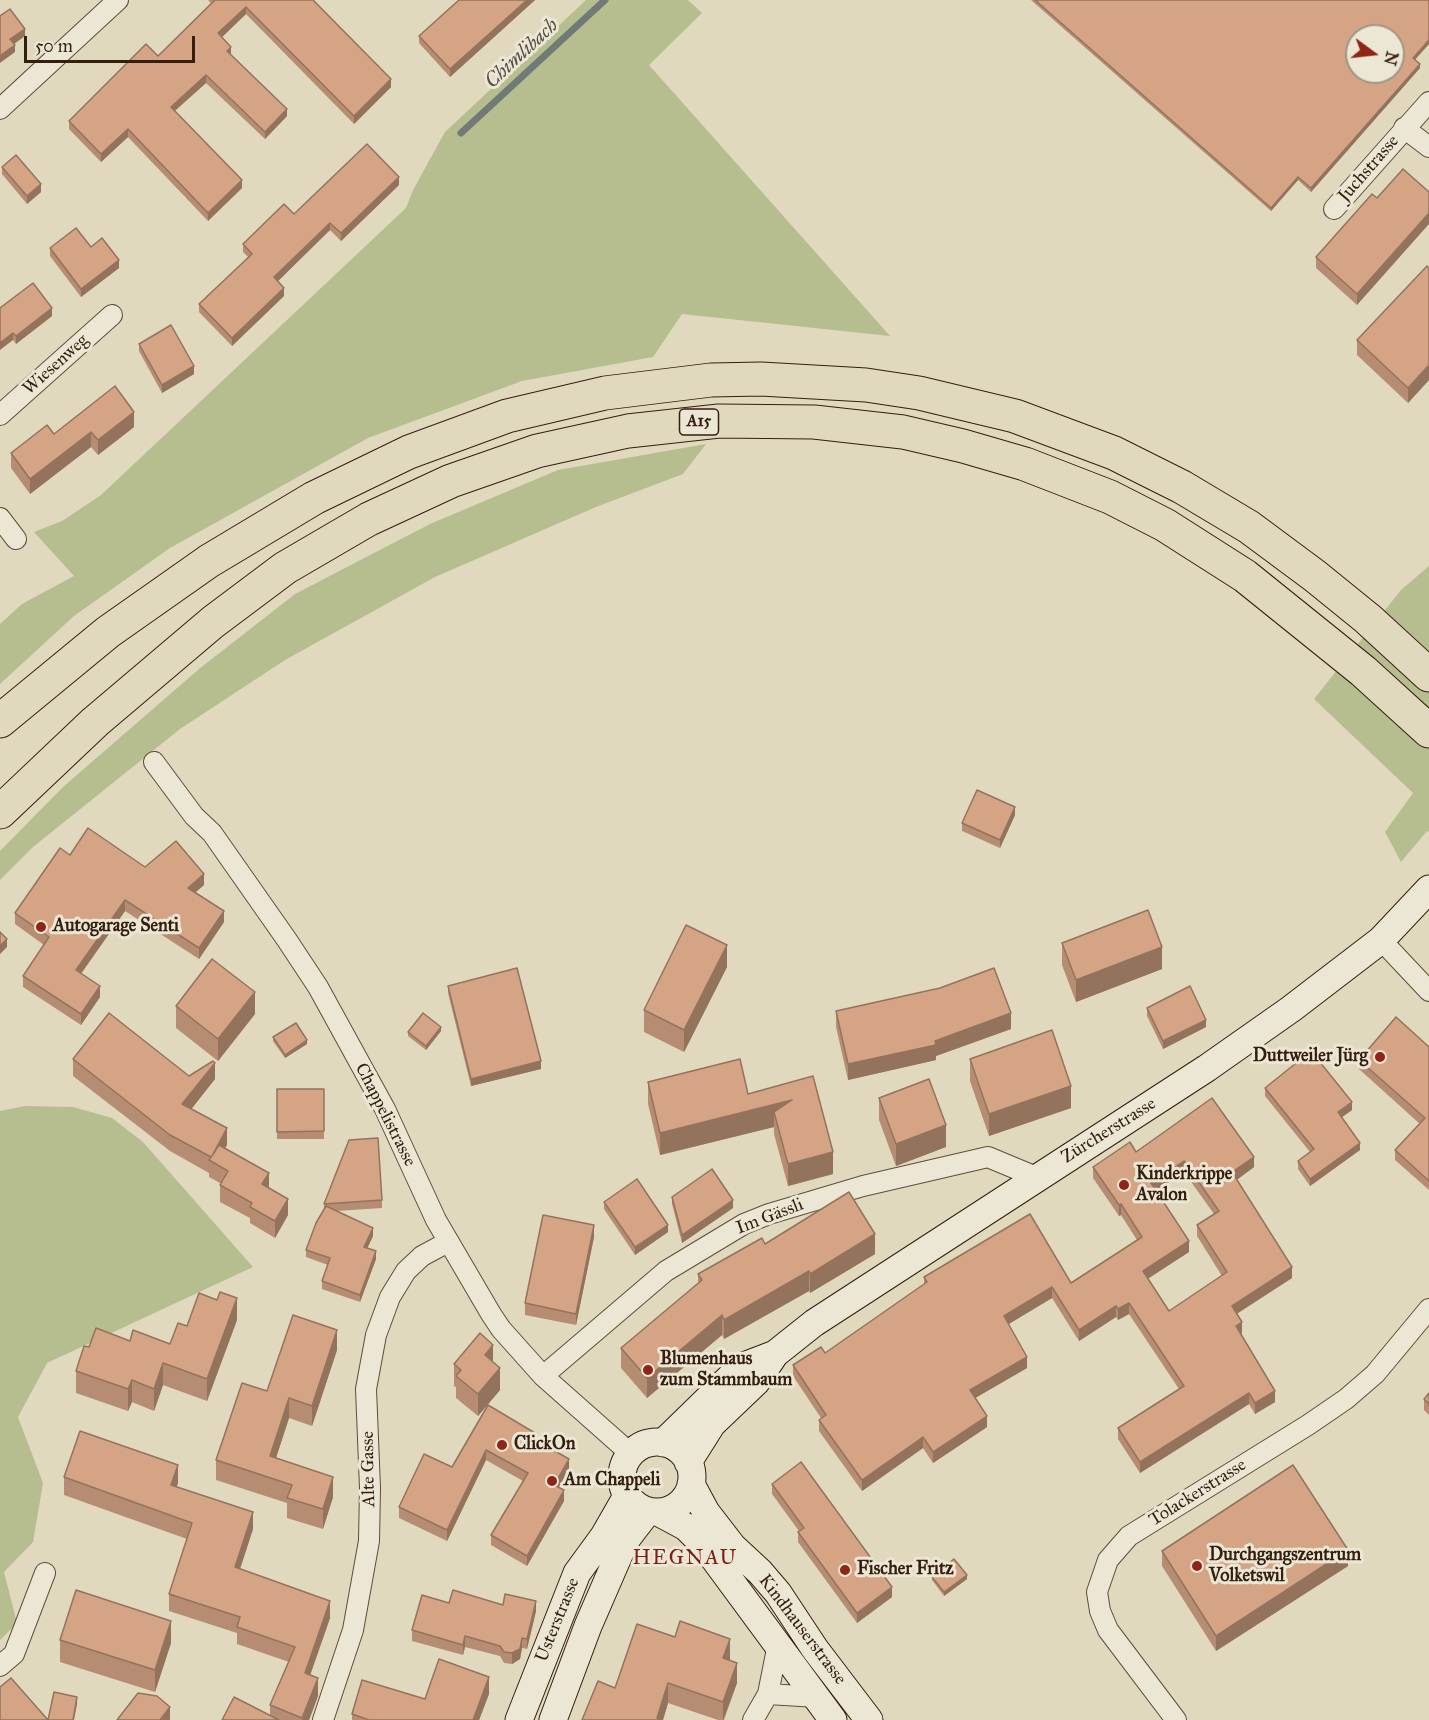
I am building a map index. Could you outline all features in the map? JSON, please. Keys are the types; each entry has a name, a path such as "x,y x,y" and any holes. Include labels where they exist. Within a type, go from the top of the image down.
{"highway":[{"name":"A15","path":"0,721 108,633 209,561 314,498 410,452 507,416 604,393 653,386 761,379 866,385 941,398 1015,416 1114,453 1210,503 1258,534 1347,602 1429,675"},
{"name":"A15","path":"0,812 95,722 213,622 285,568 369,519 451,481 537,451 628,431 719,421 814,422 903,432 995,454 1083,485 1165,525 1245,576 1347,657 1429,731"}],"main road":[{"name":"Zürcherstrasse","path":"689,1473 712,1424 756,1382 775,1354 814,1323 1253,1037 1354,963 1381,940 1429,889"},
{"name":"Zürcherstrasse","path":"663,1443 741,1367 775,1354"},
{"path":"651,1443 663,1443 673,1446 682,1453 689,1473 687,1495 669,1510 644,1506 623,1485 622,1474 631,1454 640,1447 651,1443"},
{"name":"Kindhauserstrasse","path":"689,1473 706,1512 733,1547 760,1572 778,1593 815,1650 869,1720"},
{"name":"Kindhauserstrasse","path":"644,1506 686,1527 695,1535 833,1720"},
{"name":"Usterstrasse","path":"519,1720 577,1573 604,1536 644,1506"},
{"name":"Usterstrasse","path":"553,1720 588,1626 621,1550 644,1506"}],"street":[{"path":"0,110 118,0"},
{"name":"Juchstrasse","path":"1334,209 1429,102"},
{"name":"Juchstrasse","path":"1404,128 1429,147"},
{"name":"Wiesenweg","path":"0,415 112,315"},
{"path":"0,518 16,539"},
{"name":"Chappelistrasse","path":"154,762 194,816 212,832 318,987 386,1109 448,1242 501,1329 543,1376 631,1454"},
{"path":"1381,940 1429,991"},
{"name":"Im Gässli","path":"543,1376 666,1271 718,1238 753,1221 863,1186 988,1157 1036,1177"},
{"name":"Alte Gasse","path":"323,1720 353,1630 369,1541 370,1488 366,1389 376,1335 390,1298 406,1270 422,1256 448,1242"},
{"name":"Tolackerstrasse","path":"1176,1720 1108,1629 1097,1592 1108,1560 1129,1536 1346,1399 1382,1366 1429,1309"},
{"path":"0,1666 14,1654 45,1573"},
{"path":"753,1720 768,1694 778,1644"},
{"path":"768,1694 817,1697"}],"green space":[{"path":"586,0 688,0 702,13 649,65 890,336 682,314 653,357 522,381 368,438 170,548 74,616 0,684 0,624 22,604 74,576 34,532 62,521 101,495 406,208 413,190 445,132"},
{"path":"706,444 683,474 596,507 435,577 285,660 180,729 33,847 0,880 0,851 63,787 199,669 295,594 430,524 558,470"},
{"path":"1429,566 1429,832 1427,831 1401,862 1385,832 1413,793 1314,699 1401,590"},
{"path":"25,1106 73,1107 112,1118 143,1142 253,1267 47,1363 18,1417 43,1483 33,1542 4,1572 17,1623 0,1640 0,1111"}],"building":[{"path":"215,0 313,0 391,79 354,116 246,7 218,33 231,47 227,51 287,109 265,132 206,75 171,107 242,180 208,213 128,129 101,154 69,121 146,44 158,56"},
{"path":"459,0 527,0 450,69 419,36"},
{"path":"1035,0 1429,0 1429,40 1413,58 1420,64 1405,81 1405,24 1345,24 1345,84 1402,84 1311,188 1298,177 1271,208"},
{"path":"10,9 25,29 10,39 15,45 0,56 0,16"},
{"path":"367,144 399,177 341,233 330,223 274,277 284,288 232,338 199,304 252,254 243,244 284,204 294,214"},
{"path":"16,155 41,184 27,196 2,167"},
{"path":"1403,169 1429,192 1429,213 1357,294 1316,257 1372,194 1377,198"},
{"path":"76,228 91,247 102,238 119,260 81,289 50,248"},
{"path":"1427,266 1429,268 1429,365 1408,388 1357,340"},
{"path":"33,283 52,308 16,336 13,333 0,343 0,308"},
{"path":"171,325 194,366 162,385 139,344"},
{"path":"115,386 134,412 98,440 91,432 30,479 11,453 47,425 54,434"},
{"path":"977,790 1015,807 1000,840 962,823"},
{"path":"88,828 145,867 176,841 204,874 188,888 224,911 199,948 125,900 76,970 100,986 81,1014 23,976 49,937 15,913 60,848 70,855"},
{"path":"1148,910 1162,947 1076,980 1062,943"},
{"path":"686,925 727,945 684,1030 644,1010"},
{"path":"0,932 7,939 0,946"},
{"path":"212,959 255,992 218,1039 176,1006"},
{"path":"517,968 541,1061 471,1079 448,986"},
{"path":"994,968 1011,1013 935,1041 936,1045 848,1064 836,1011 940,988"},
{"path":"1190,986 1206,1020 1163,1041 1147,1008"},
{"path":"109,1013 189,1076 213,1061 215,1063 182,1104 227,1128 212,1156 219,1145 269,1173 262,1184 288,1199 275,1221 250,1207 252,1203 220,1185 228,1171 209,1160 211,1157 170,1135 73,1059"},
{"path":"423,1013 441,1027 426,1046 408,1032"},
{"path":"1396,1017 1429,1047 1429,1181 1395,1150 1425,1118 1359,1060"},
{"path":"296,1023 307,1040 285,1055 273,1037"},
{"path":"1052,1030 1071,1086 989,1114 970,1059"},
{"path":"1311,1051 1352,1102 1338,1112 1360,1143 1310,1179 1298,1161 1314,1149 1265,1088"},
{"path":"740,1059 748,1094 813,1076 833,1152 788,1164 774,1112 792,1100 660,1133 648,1082"},
{"path":"929,1079 946,1125 896,1144 879,1098"},
{"path":"277,1089 324,1089 324,1131 277,1132"},
{"path":"1212,1098 1254,1157 1232,1172 1292,1267 1232,1306 1242,1322 1236,1326 1275,1391 1255,1403 1249,1393 1140,1462 1118,1428 1184,1386 1129,1303 1118,1309 1116,1306 1079,1330 1052,1287 1004,1316 1027,1357 970,1390 987,1416 933,1452 923,1437 862,1480 819,1420 826,1415 793,1365 821,1347 825,1353 927,1282 924,1277 1030,1214 1071,1283 1142,1237 1093,1167 1130,1142 1136,1152","holes":["1184,1161 1219,1211 1197,1225 1227,1272 1169,1311 1143,1271 1189,1241 1151,1183"]},
{"path":"378,1138 382,1200 324,1204 349,1140"},
{"path":"712,1169 733,1200 682,1235 672,1197"},
{"path":"637,1179 668,1225 635,1247 604,1202"},
{"path":"849,1192 875,1234 810,1274 809,1271 724,1320 722,1315 647,1378 621,1348 702,1280 698,1274 762,1238 765,1244"},
{"path":"326,1206 373,1228 364,1247 376,1251 360,1295 322,1281 330,1258 306,1250 316,1223"},
{"path":"543,1215 594,1225 576,1314 525,1303"},
{"path":"220,1292 237,1298 207,1379 163,1363 154,1389 132,1380 128,1389 76,1371 84,1346 89,1347 96,1328 130,1341 133,1330 170,1344 178,1323 187,1326 199,1293 217,1300"},
{"path":"293,1315 337,1330 312,1406 289,1398 270,1456 333,1477 323,1509 287,1498 292,1485 216,1460 242,1383 267,1391"},
{"path":"480,1333 493,1345 485,1355 500,1368 478,1394 456,1376 461,1370 454,1364"},
{"path":"1429,1393 1429,1404 1424,1399"},
{"path":"488,1405 535,1433 532,1438 569,1459 554,1485 564,1490 527,1556 491,1535 528,1473 486,1450 447,1530 399,1507 424,1454 452,1467"},
{"path":"80,1431 178,1465 171,1485 253,1512 235,1567 330,1601 305,1673 318,1678 302,1718 270,1705 295,1647 237,1627 240,1617 169,1594 192,1523 64,1477"},
{"path":"801,1462 892,1587 857,1613 798,1532 804,1528 772,1484"},
{"name":"Durchgangszentrum Volketswil","path":"1293,1465 1348,1550 1216,1636 1162,1551"},
{"path":"954,1559 967,1575 944,1592 932,1577"},
{"path":"76,1590 171,1621 155,1670 60,1640"},
{"path":"453,1590 503,1605 505,1594 536,1601 527,1639 522,1638 520,1649 512,1653 504,1652 500,1646 465,1636 463,1645 412,1630 422,1595 449,1603"},
{"path":"680,1621 730,1639 723,1658 737,1663 723,1702 668,1683 657,1718 662,1720 582,1720 598,1681 615,1688 637,1624 675,1637"},
{"path":"439,1659 489,1677 473,1720 369,1720 352,1714 362,1680 425,1699"},
{"path":"11,1678 48,1720 0,1720 0,1687"},
{"path":"54,1692 77,1697 73,1720 48,1720"},
{"path":"138,1693 157,1696 170,1707 160,1720 117,1720"},
{"path":"234,1697 279,1720 222,1720"}],"waterway":[{"name":"Chimlibach","path":"461,133 605,0"}],"place":[{"name":"Autogarage Senti","path":"41,927"},
{"name":"Duttweiler Jürg","path":"1380,1057"},
{"name":"Kinderkrippe Avalon","path":"1124,1185"},
{"name":"Blumenhaus zum Stammbaum","path":"648,1370"},
{"name":"ClickOn","path":"502,1445"},
{"name":"Am Chappeli","path":"552,1481"},
{"name":"Durchgangszentrum Volketswil","path":"1197,1566"},
{"name":"Fischer Fritz","path":"845,1570"}],"district":[{"name":"HEGNAU","path":"685,1559"}]}
